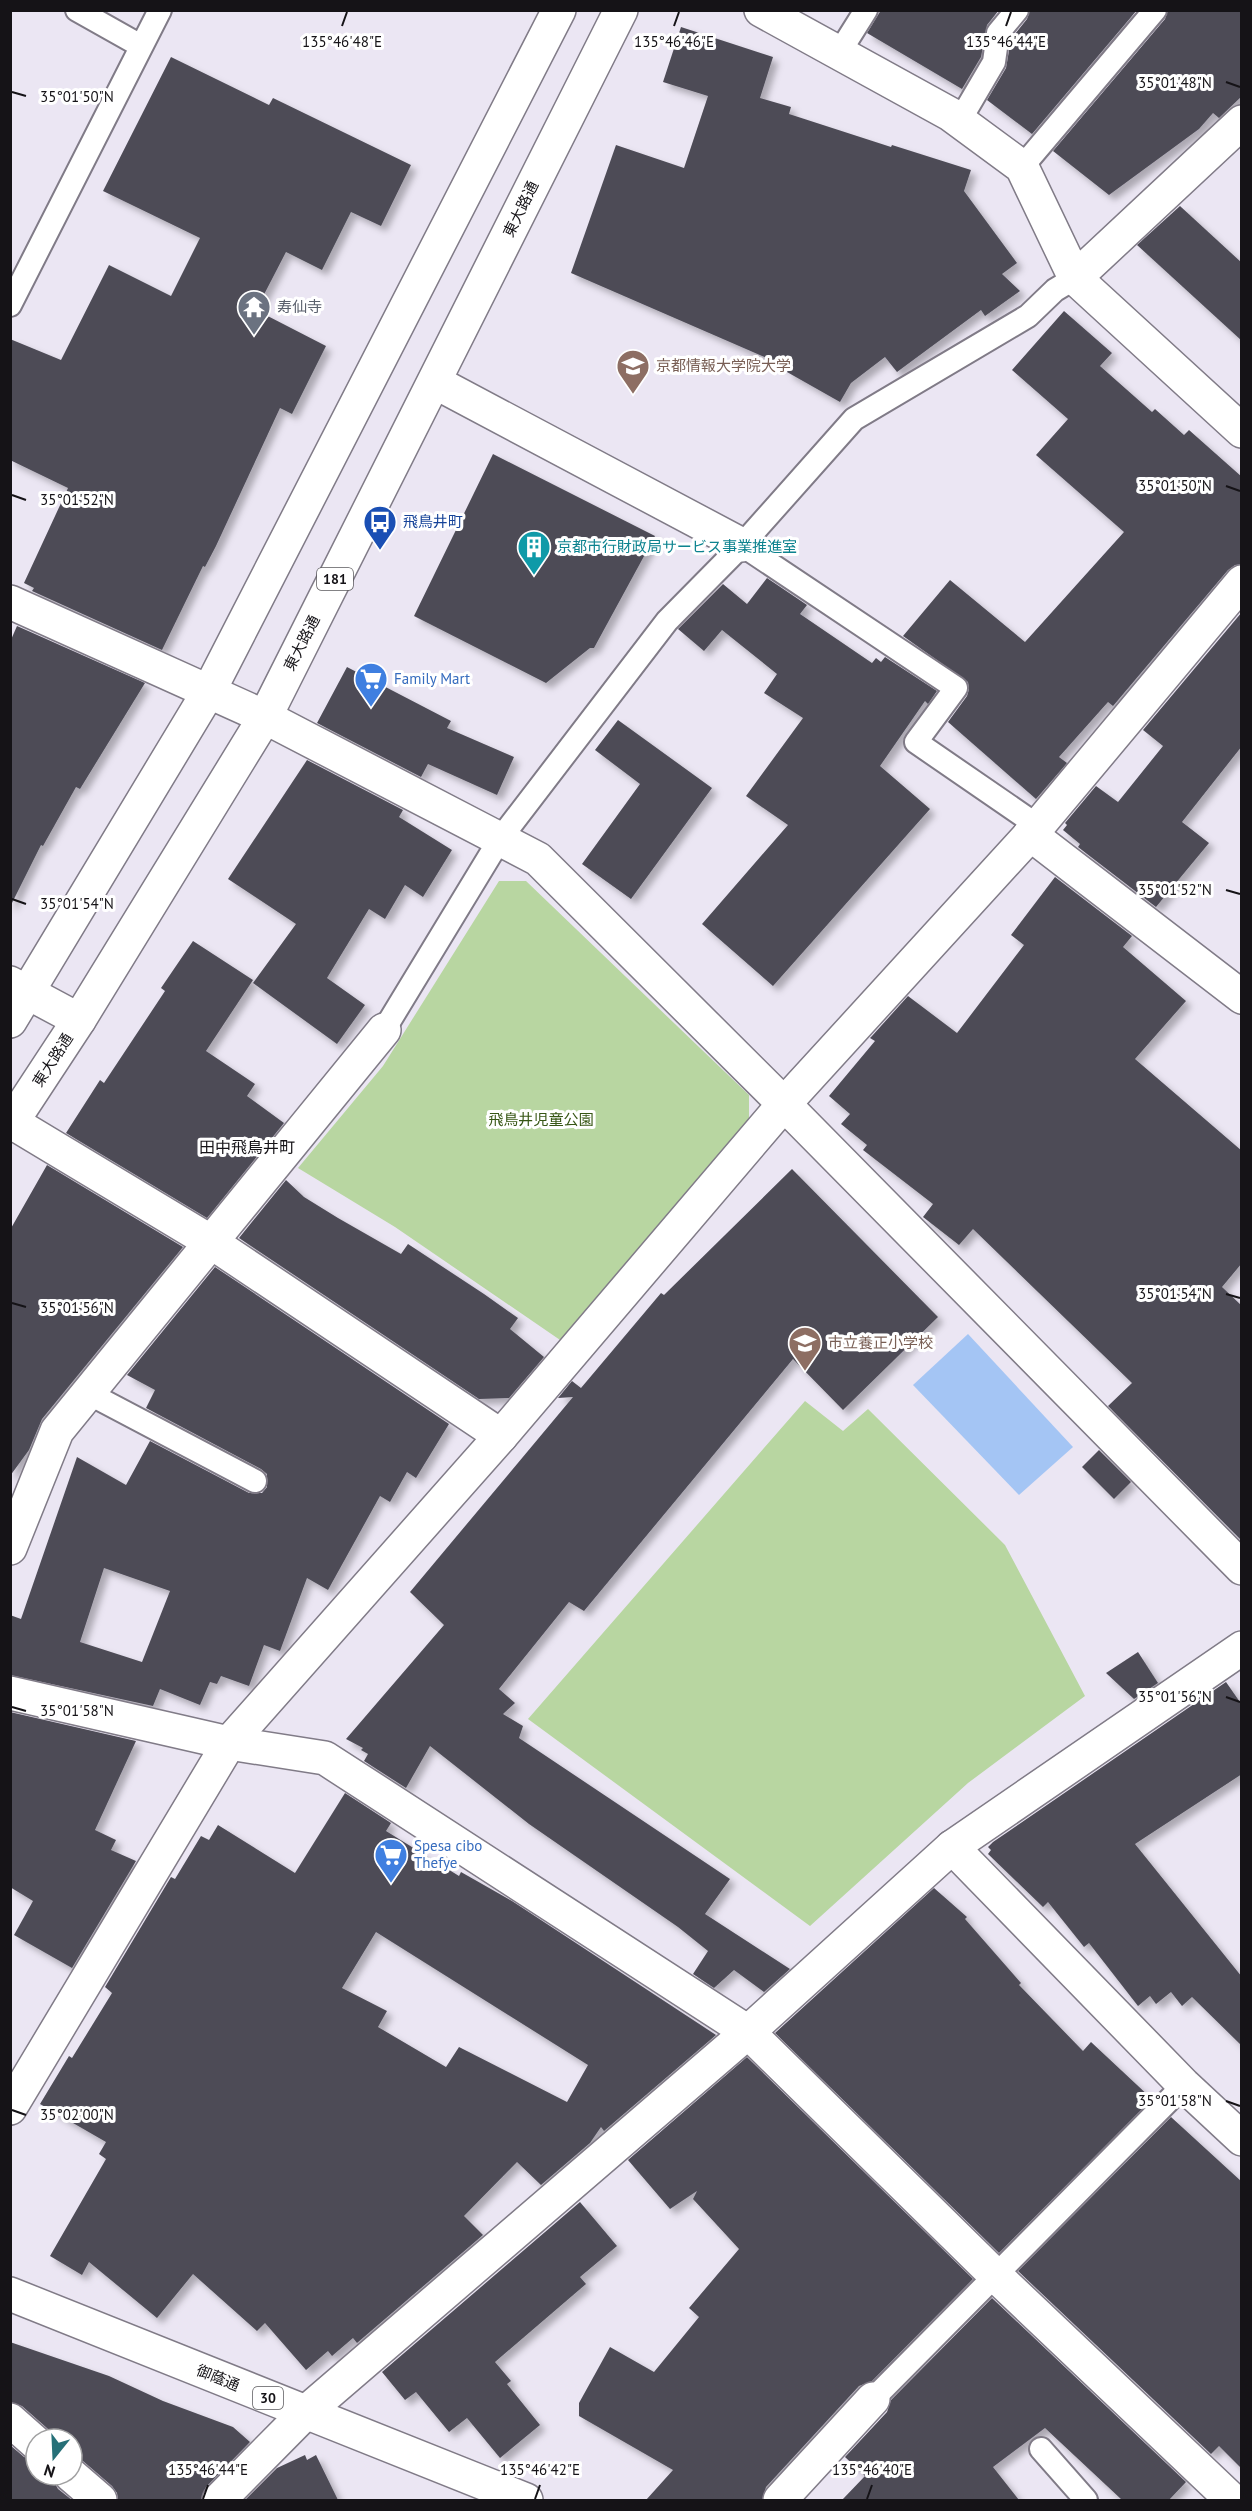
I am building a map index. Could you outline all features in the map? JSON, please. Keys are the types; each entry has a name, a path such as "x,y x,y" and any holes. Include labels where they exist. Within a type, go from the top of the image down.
{"street":[{"path":"10,1021 20,987 208,692 559,10"},
{"name":"東大路通","path":"11,1123 79,1020 265,717 621,10"},
{"path":"762,10 960,120 1022,167 1074,278 1242,431"},
{"path":"1074,278 1242,122"},
{"path":"435,382 742,545"},
{"path":"10,2108 229,1743 501,1436 784,1104 1034,830 1242,582"},
{"path":"10,603 265,717 538,860 784,1104 1242,1568"},
{"path":"1034,830 1242,997"},
{"path":"20,987 79,1020"},
{"path":"10,1548 57,1431 384,1030"},
{"path":"11,1123 211,1242 501,1436"},
{"path":"219,2500 305,2413 748,2032 952,1846 1242,1648"},
{"path":"10,1693 229,1743 325,1758 748,2032 995,2275 1232,2500"},
{"path":"952,1846 1184,2085 1242,2139"},
{"name":"御蔭通","path":"10,2294 525,2500"},
{"path":"780,2500 873,2399"},
{"path":"10,2420 24,2432"},
{"path":"84,2486 100,2500"}],"lane":[{"path":"77,10 141,46"},
{"path":"10,305 160,10"},
{"path":"839,53 866,10"},
{"path":"960,120 994,62 998,33 1017,10"},
{"path":"1022,167 1155,10"},
{"path":"384,1030 500,839 667,621 742,545 854,419 1028,316 1055,290 1074,278"},
{"path":"742,545 956,688 916,742 1034,830"},
{"path":"88,1393 255,1481"},
{"path":"873,2399 1184,2085"},
{"path":"1041,2450 1086,2500"}],"green space":[{"name":"飛鳥井児童公園","path":"499,881 526,881 749,1095 749,1124 563,1342 395,1227 298,1168 383,1066"},
{"path":"805,1401 843,1431 868,1409 1005,1545 1085,1696 968,1783 810,1926 528,1719"}],"water":[{"path":"968,1334 1073,1447 1019,1495 913,1385"}],"building":[{"path":"881,10 999,10 987,25 981,57 962,89 867,33"},
{"path":"1030,10 1137,10 1032,134 987,100 1006,68 1011,39 1027,19"},
{"path":"1168,10 1242,10 1242,96 1219,118 1213,113 1199,129 1109,195 1053,151 1165,19"},
{"path":"681,27 773,57 760,98 791,107 789,114 971,170 964,191 1017,263 1002,274 1020,291 985,316 981,310 897,372 885,357 851,383 840,402 787,372 790,368 571,273 616,145 684,168 708,96 663,82"},
{"path":"171,57 269,105 273,98 411,165 381,226 351,212 322,270 286,252 256,310 326,346 292,414 280,408 216,546 205,567 203,566 162,650 32,591 34,588 24,583 68,488 10,460 10,339 61,360 109,265 171,296 200,238 103,191"},
{"path":"1180,206 1242,263 1242,341 1137,245"},
{"path":"1064,311 1112,353 1100,366 1152,412 1155,409 1184,435 1189,430 1242,477 1242,564 1235,565 1228,570 1113,706 1108,702 1059,757 1067,763 1036,799 948,722 967,696 968,682 903,636 950,580 1025,642 1124,532 1036,455 1068,419 1012,370"},
{"name":"京都市行財政局サービス事業推進室","path":"493,454 655,536 594,648 590,648 546,683 414,616"},
{"path":"767,578 807,605 800,614 872,663 876,658 881,662 885,657 937,691 928,704 925,701 880,766 930,809 773,986 702,924 788,825 746,796 803,718 764,693 777,674 722,630 704,651 678,629 723,584 747,604"},
{"path":"1242,612 1242,746 1182,822 1209,843 1156,907 1078,847 1080,844 1063,830 1067,825 1065,823 1096,786 1118,802 1163,746 1143,730"},
{"path":"17,626 145,683 80,789 76,787 43,846 41,845 10,907 10,642"},
{"path":"347,667 451,721 447,728 514,757 497,795 428,764 421,777 317,723"},
{"path":"618,720 712,788 631,899 582,864 640,784 595,750"},
{"path":"307,760 403,810 399,817 452,850 423,897 405,885 385,919 369,909 327,978 365,1005 337,1044 253,983 296,924 228,879"},
{"path":"1055,877 1132,936 1123,947 1186,1001 1135,1059 1242,1151 1242,1263 1222,1287 1242,1306 1242,1541 1108,1406 1132,1383 973,1229 959,1245 923,1217 933,1204 863,1150 867,1145 841,1124 850,1114 829,1096 875,1041 870,1038 908,996 957,1033 1024,945 1011,935"},
{"path":"193,941 253,980 206,1051 255,1084 247,1096 284,1123 207,1218 66,1133 100,1080 104,1083 165,991 161,988"},
{"path":"47,1165 183,1247 42,1419 29,1450 10,1476 10,1230"},
{"path":"792,1169 938,1317 843,1410 793,1359 584,1611 569,1602 499,1689 515,1703 503,1714 523,1726 519,1738 730,1879 705,1914 790,1969 764,1992 734,1970 714,1988 693,1974 708,1951 678,1927 529,1824 430,1746 406,1788 364,1761 368,1754 361,1750 363,1748 346,1739 444,1625 410,1592 573,1397 558,1398 572,1381 581,1388 661,1293 664,1295"},
{"path":"286,1180 304,1197 338,1218 401,1254 408,1244 484,1294 518,1318 510,1329 544,1357 509,1398 479,1399 239,1238"},
{"path":"215,1267 449,1424 416,1478 407,1472 390,1502 380,1496 328,1590 307,1578 280,1651 264,1645 249,1686 221,1676 217,1684 210,1682 200,1705 160,1689 153,1706 10,1675 10,1615 21,1619 77,1457 126,1485 150,1441 249,1493 262,1493 267,1487 267,1474 261,1469 146,1408 155,1390 127,1375","holes":["104,1568 170,1591 142,1662 80,1642"]},
{"path":"1099,1450 1131,1482 1114,1499 1082,1467"},
{"path":"1138,1652 1158,1683 1134,1699 1106,1673"},
{"path":"1226,1682 1242,1705 1242,1774 1135,1844 1242,1977 1242,2046 1192,1997 1182,2006 1171,1992 1156,2004 1150,1996 1138,2006 1089,1943 1084,1947 1048,1902 1043,1907 988,1854 991,1850 988,1847 993,1842"},
{"path":"10,1712 136,1741 95,1830 116,1840 111,1850 136,1861 72,1968 14,1935 33,1901 10,1887"},
{"path":"345,1793 391,1823 386,1831 459,1876 461,1872 512,1901 716,2035 604,2131 601,2127 590,2143 541,2185 517,2162 464,2216 483,2235 357,2343 353,2338 332,2356 328,2351 306,2370 265,2323 257,2331 193,2274 157,2318 89,2262 82,2275 50,2256 106,2159 99,2154 106,2142 40,2104 69,2056 72,2058 112,1993 105,1987 171,1877 175,1879 201,1836 209,1840 218,1825 295,1873","holes":["376,1932 588,2065 567,2102 459,2047 446,2067 378,2027 387,2011 342,1988"]},
{"path":"934,1888 967,1917 965,1919 1021,1983 1019,1985 1083,2051 1091,2042 1152,2099 999,2253 775,2033"},
{"path":"747,2057 973,2279 872,2381 859,2386 766,2487 762,2500 646,2500 673,2470 579,2416 579,2403 610,2347 654,2372 699,2317 689,2308 739,2249 693,2199 697,2191 670,2209 628,2160"},
{"path":"1171,2117 1242,2182 1242,2469 1219,2446 1211,2454 1018,2271"},
{"path":"580,2202 617,2246 580,2277 586,2284 495,2362 511,2381 507,2384 540,2425 500,2458 467,2418 449,2432 416,2392 405,2400 382,2372"},
{"path":"992,2298 1186,2482 1169,2500 1122,2500 1045,2428 993,2467 1019,2500 842,2500 865,2476 845,2457 887,2412 891,2400"},
{"path":"10,2342 109,2376 163,2401 233,2427 250,2442 206,2487 201,2500 118,2500 117,2493 112,2486 84,2462 84,2427 46,2427 22,2406 10,2402"},
{"path":"10,2445 24,2457 24,2487 57,2487 72,2500 10,2500"},
{"path":"305,2455 307,2460 316,2455 338,2500 245,2500 277,2468"}],"place":[{"name":"寿仙寺","path":"254,336"},
{"name":"京都情報大学院大学","path":"633,395"},
{"name":"飛鳥井町","path":"380,551"},
{"name":"京都市行財政局サービス事業推進室","path":"534,576"},
{"name":"Family Mart","path":"371,708"},
{"name":"市立養正小学校","path":"805,1372"},
{"name":"Spesa cibo Thefye","path":"391,1884"}],"district":[{"name":"田中飛鳥井町","path":"247,1147"}]}
